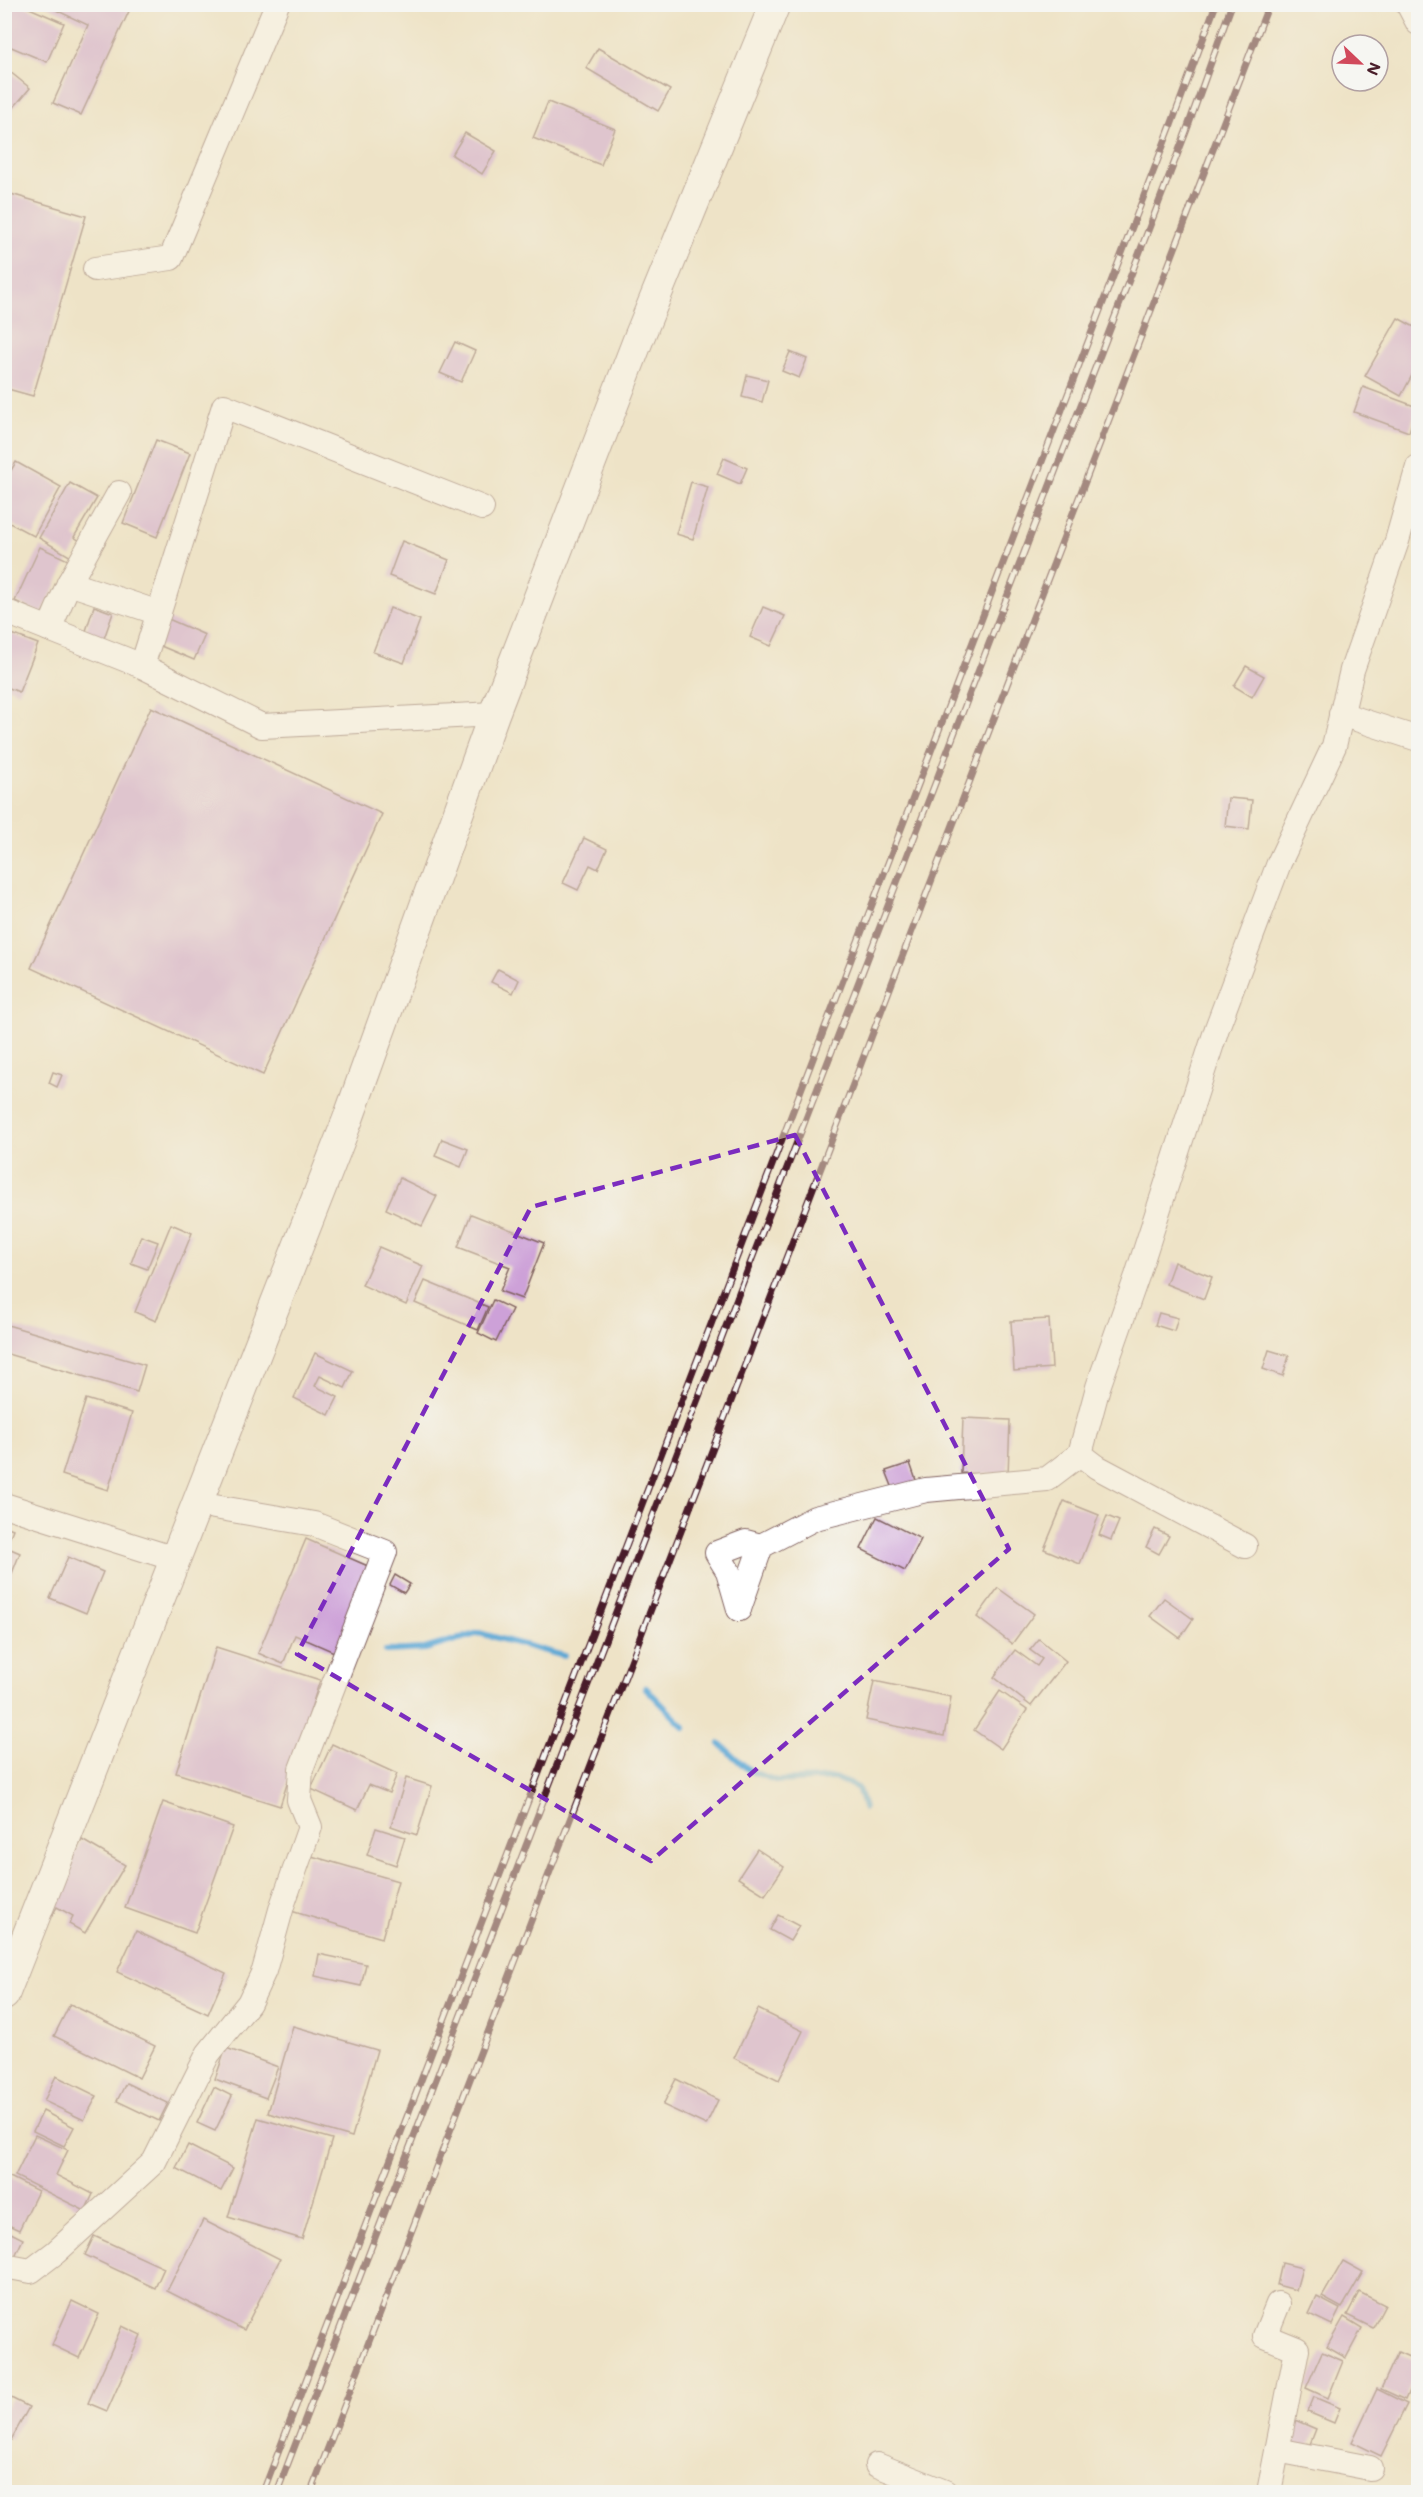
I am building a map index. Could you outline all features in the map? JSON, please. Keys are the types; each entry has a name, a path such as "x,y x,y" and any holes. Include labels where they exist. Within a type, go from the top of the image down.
{"main road":[{"path":"4,1995 348,1119 494,714 638,340 775,4"}],"street":[{"path":"95,269 171,258 277,4"},
{"path":"1408,4 1419,23"},
{"path":"142,666 224,406 482,508"},
{"path":"761,1546 814,1518 926,1490 1047,1479 1080,1454 1098,1387 1137,1276 1217,1028 1279,863 1334,746 1352,670 1397,541 1419,467"},
{"path":"49,629 69,583 119,493"},
{"path":"69,583 159,613"},
{"path":"4,611 142,666 262,726 494,714"},
{"path":"1341,714 1419,739"},
{"path":"1080,1454 1097,1467 1245,1546"},
{"path":"4,2266 31,2271 56,2252 154,2162 208,2054 249,2003 264,1971 282,1906 310,1827 299,1800 302,1769 385,1552 314,1524 197,1504"},
{"path":"4,1505 176,1559"},
{"path":"1269,2493 1297,2349 1264,2336 1278,2304"},
{"path":"1277,2450 1370,2468"},
{"path":"877,2465 945,2493"}],"highlighted area":[{"path":"795,1135 1009,1549 651,1861 297,1654 531,1207"}],"building":[{"path":"4,4 20,4 64,23 47,62 4,44"},
{"path":"43,4 121,4 130,9 81,115 53,103 88,25"},
{"path":"598,48 670,90 658,111 586,68"},
{"path":"4,67 30,88 4,119"},
{"path":"548,102 615,129 601,165 533,138"},
{"path":"465,133 496,151 482,174 452,155"},
{"path":"4,192 86,216 33,396 4,388"},
{"path":"1398,318 1418,329 1418,364 1401,396 1365,376"},
{"path":"455,342 475,351 461,382 440,373"},
{"path":"790,352 807,359 799,378 782,371"},
{"path":"747,375 768,380 762,402 742,397"},
{"path":"1363,387 1417,407 1409,432 1354,412"},
{"path":"156,440 190,453 157,537 123,523"},
{"path":"724,458 747,468 740,484 717,474"},
{"path":"16,462 61,487 34,536 4,520 4,482"},
{"path":"691,482 708,487 693,539 676,534"},
{"path":"70,483 97,498 74,537 80,541 71,557 39,538"},
{"path":"402,541 449,560 436,594 389,576"},
{"path":"40,547 68,560 42,614 15,601"},
{"path":"94,606 113,613 102,644 84,637"},
{"path":"763,607 785,616 771,646 750,637"},
{"path":"390,608 420,620 404,663 373,652"},
{"path":"166,618 205,635 194,660 156,644"},
{"path":"4,631 38,644 19,692 4,686"},
{"path":"1246,666 1264,676 1252,697 1234,686"},
{"path":"151,707 382,814 263,1075 31,968"},
{"path":"1228,798 1252,800 1249,829 1225,826"},
{"path":"584,838 607,849 598,869 590,865 578,890 563,883"},
{"path":"498,969 519,980 513,993 491,982"},
{"path":"53,1072 62,1075 57,1087 49,1083"},
{"path":"442,1139 468,1149 461,1167 435,1156"},
{"path":"400,1178 437,1196 422,1226 386,1209"},
{"path":"471,1214 544,1243 522,1299 500,1291 510,1267 458,1247"},
{"path":"171,1224 192,1233 156,1321 135,1312"},
{"path":"141,1236 158,1242 147,1269 131,1263"},
{"path":"379,1247 423,1266 406,1305 362,1285"},
{"path":"1174,1262 1212,1277 1204,1299 1166,1284"},
{"path":"425,1281 488,1307 478,1330 415,1303"},
{"path":"493,1300 512,1309 496,1342 478,1333"},
{"path":"1159,1313 1178,1318 1174,1331 1155,1325"},
{"path":"1049,1319 1052,1368 1014,1371 1011,1321"},
{"path":"4,1324 145,1365 137,1392 4,1353"},
{"path":"1269,1350 1289,1356 1283,1376 1263,1369"},
{"path":"315,1353 353,1371 345,1388 320,1376 315,1386 338,1397 329,1415 294,1398"},
{"path":"86,1399 132,1413 108,1490 62,1475"},
{"path":"963,1418 1010,1420 1008,1475 961,1473"},
{"path":"910,1463 917,1483 894,1491 886,1471"},
{"path":"1064,1501 1099,1515 1080,1564 1044,1549"},
{"path":"1107,1516 1119,1521 1111,1540 1099,1535"},
{"path":"877,1517 921,1539 905,1571 861,1549"},
{"path":"5,1526 13,1529 6,1547 20,1553 9,1581 4,1580"},
{"path":"1155,1529 1169,1536 1159,1554 1146,1547"},
{"path":"306,1539 377,1570 341,1655 295,1635 283,1664 258,1653"},
{"path":"68,1557 103,1572 86,1613 50,1598"},
{"path":"395,1575 410,1584 404,1593 390,1585"},
{"path":"998,1588 1034,1614 1012,1644 977,1617"},
{"path":"1164,1598 1193,1619 1180,1638 1150,1616"},
{"path":"1039,1639 1066,1661 1031,1706 994,1677 1015,1650 1037,1666 1042,1659 1030,1650"},
{"path":"216,1647 320,1680 280,1806 176,1773"},
{"path":"874,1681 951,1697 944,1736 866,1720"},
{"path":"1000,1691 1027,1710 1001,1749 974,1730"},
{"path":"332,1744 397,1774 389,1793 369,1785 357,1810 311,1789"},
{"path":"406,1778 432,1786 417,1835 391,1826"},
{"path":"163,1802 233,1827 195,1933 125,1908"},
{"path":"376,1828 405,1837 396,1865 367,1855"},
{"path":"82,1840 125,1865 85,1933 69,1924 73,1916 57,1907 52,1916 42,1910"},
{"path":"757,1849 784,1867 765,1895 738,1878"},
{"path":"308,1855 398,1881 382,1938 291,1911"},
{"path":"778,1915 799,1926 790,1941 770,1930"},
{"path":"136,1931 226,1973 208,2014 117,1972"},
{"path":"319,1954 366,1964 361,1986 315,1976"},
{"path":"70,2004 155,2046 139,2078 54,2036"},
{"path":"758,2009 803,2031 779,2080 734,2058"},
{"path":"293,2026 377,2050 352,2137 268,2113"},
{"path":"226,2048 278,2067 266,2098 215,2079"},
{"path":"56,2076 97,2096 84,2120 44,2101"},
{"path":"676,2079 718,2100 706,2125 663,2105"},
{"path":"126,2083 168,2103 159,2121 117,2101"},
{"path":"214,2087 232,2096 215,2131 197,2123"},
{"path":"43,2111 74,2127 64,2146 33,2131"},
{"path":"258,2118 332,2139 302,2239 228,2217"},
{"path":"35,2135 68,2150 56,2175 93,2194 85,2211 15,2176"},
{"path":"188,2145 233,2168 221,2191 176,2168"},
{"path":"8,2176 38,2191 19,2230 4,2223 4,2184"},
{"path":"203,2220 280,2259 244,2330 167,2291"},
{"path":"5,2230 23,2239 15,2256 5,2251"},
{"path":"94,2236 164,2268 155,2288 85,2255"},
{"path":"1343,2261 1363,2272 1342,2308 1322,2297"},
{"path":"1282,2263 1302,2268 1296,2290 1277,2285"},
{"path":"1359,2292 1385,2305 1373,2328 1347,2315"},
{"path":"1317,2297 1340,2309 1332,2325 1309,2314"},
{"path":"72,2301 99,2314 79,2358 52,2345"},
{"path":"1344,2317 1362,2328 1346,2358 1327,2347"},
{"path":"122,2326 141,2335 107,2411 88,2403"},
{"path":"1322,2352 1343,2361 1328,2398 1306,2388"},
{"path":"1398,2352 1418,2361 1418,2369 1405,2400 1381,2389"},
{"path":"1377,2389 1407,2404 1381,2456 1352,2442"},
{"path":"1314,2397 1340,2408 1334,2423 1308,2412"},
{"path":"11,2398 29,2407 11,2440 4,2437 4,2411"},
{"path":"1295,2420 1316,2429 1307,2452 1286,2443"}],"waterway":[{"path":"386,1651 425,1649 479,1633 564,1656"},
{"path":"646,1688 684,1727"},
{"path":"720,1744 750,1771 777,1781 835,1778 858,1788 864,1808"}],"railway":[{"path":"263,2492 1216,4"},
{"path":"277,2492 1186,132 1232,4"},
{"path":"311,2492 1269,4"}]}
